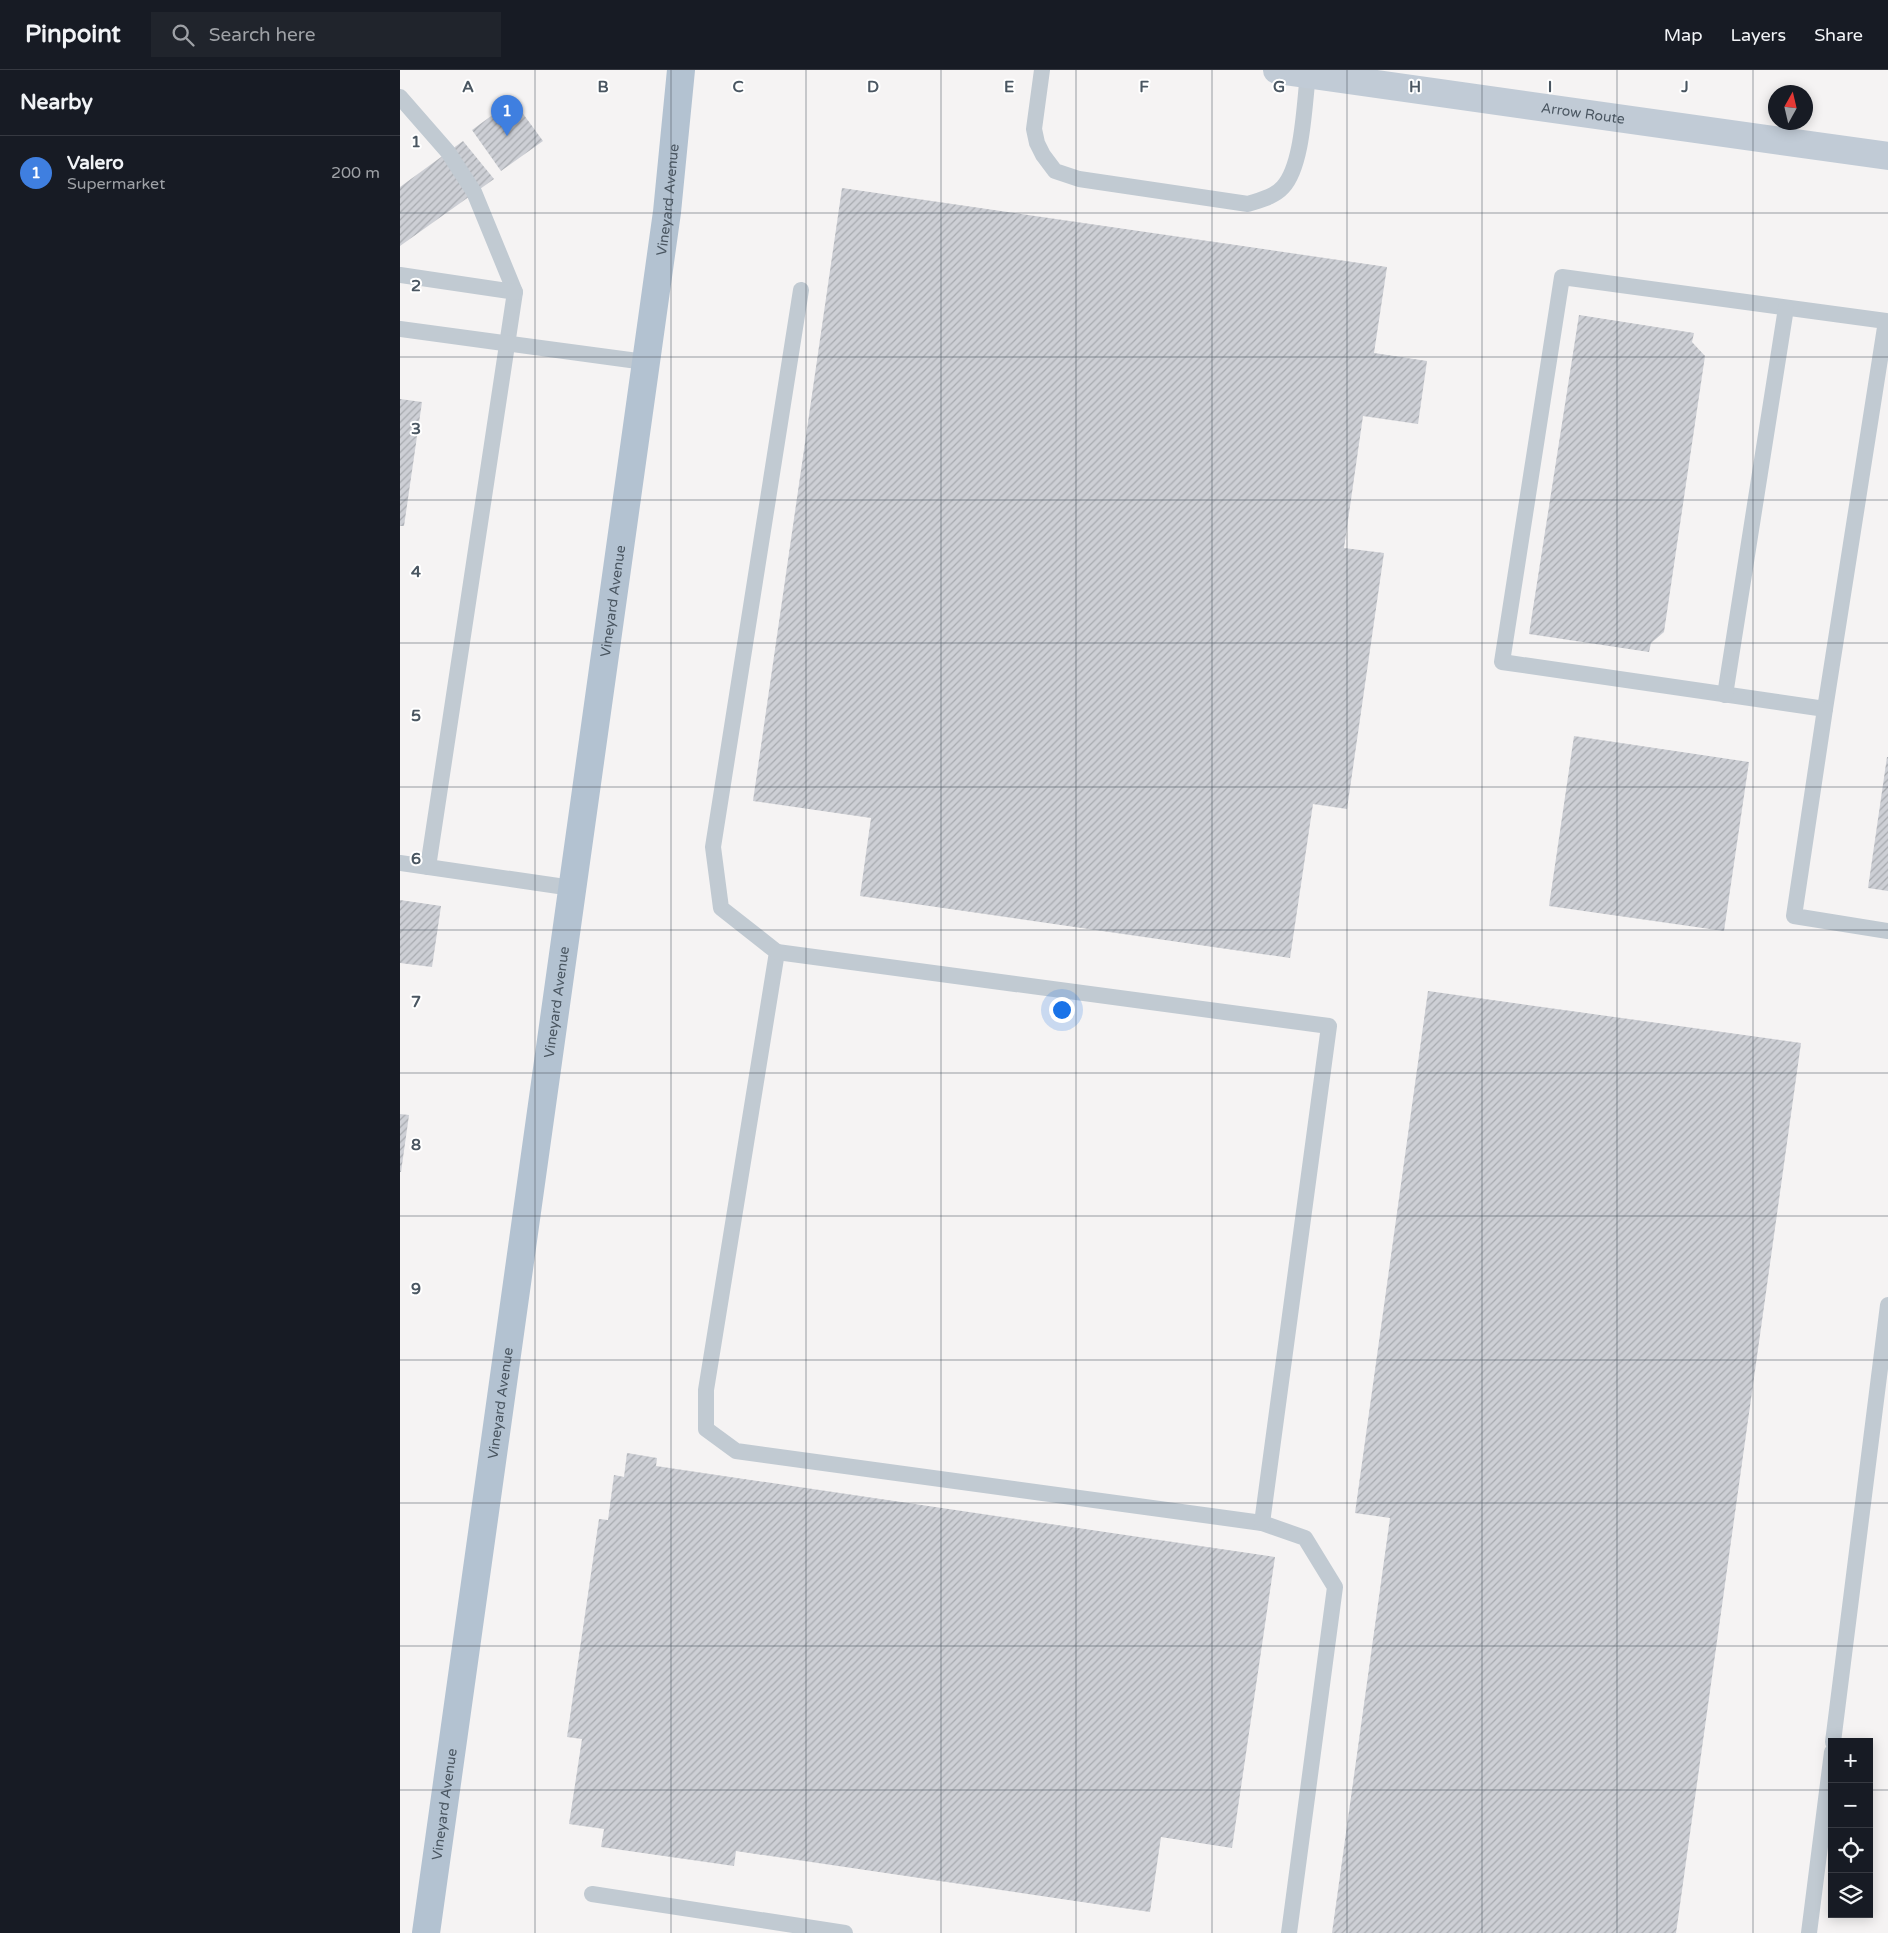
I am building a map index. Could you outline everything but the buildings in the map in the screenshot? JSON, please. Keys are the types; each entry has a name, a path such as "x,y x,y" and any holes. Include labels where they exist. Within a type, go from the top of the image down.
{"main road":[{"name":"Vineyard Avenue","path":"426,1933 667,212 682,70"},
{"name":"Arrow Route","path":"1277,70 1308,75 1339,74 1888,156"}],"lane":[{"path":"1042,70 1034,129 1042,155 1055,171 1079,179 1248,204 1269,198 1282,187 1292,173 1308,75"},
{"path":"400,97 448,152 474,192 515,292 509,345 428,867"},
{"path":"400,275 515,292"},
{"path":"1825,709 1502,662 1562,278 1887,321 1794,916 1888,931"},
{"path":"801,290 713,847 721,908 777,952 1330,1026 1262,1523"},
{"path":"1725,695 1786,308"},
{"path":"400,329 646,362"},
{"path":"400,863 572,888"},
{"path":"777,952 706,1390 706,1429 736,1451 1262,1523 1305,1538 1335,1587 1289,1933"},
{"path":"1834,1738 1888,1306"},
{"path":"1809,1933 1828,1783"},
{"path":"592,1894 845,1933"}],"place":[{"name":"Valero","path":"507,136"}]}
